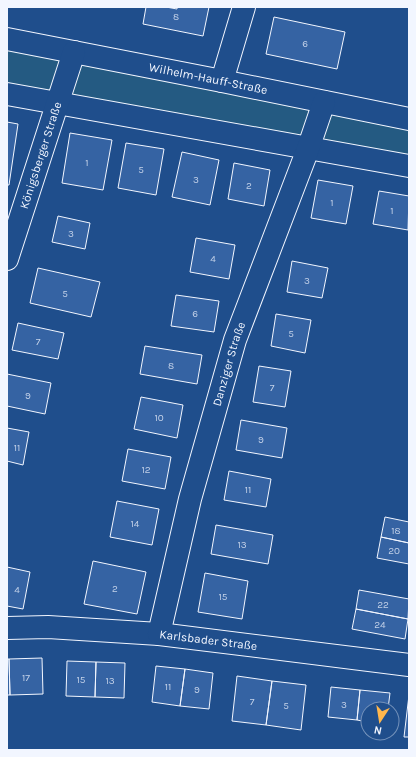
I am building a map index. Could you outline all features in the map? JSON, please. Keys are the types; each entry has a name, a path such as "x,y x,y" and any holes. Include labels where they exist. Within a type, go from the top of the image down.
{"street":[{"path":"222,80 244,7"},
{"name":"Wilhelm-Hauff-Straße","path":"7,38 222,80 409,120"},
{"name":"Königsberger Straße","path":"7,259 74,52"},
{"path":"7,94 409,166"},
{"name":"Danziger Straße","path":"159,634 190,498 235,340 324,102"},
{"name":"Karlsbader Straße","path":"7,628 48,627 159,634 409,665"}],"shaded area":[{"path":"7,50 409,128 409,159 7,88"}],"building":[{"path":"146,7 166,7 177,9 177,7 209,7 203,36 143,24"},
{"path":"274,17 345,32 337,69 266,54"},
{"path":"7,122 18,124 9,185 7,185"},
{"path":"70,133 112,140 103,190 62,183"},
{"path":"126,143 164,149 156,195 118,188"},
{"path":"182,152 219,160 210,205 172,197"},
{"path":"234,163 270,170 264,206 228,199"},
{"path":"318,180 353,186 346,224 311,218"},
{"path":"379,191 409,196 408,230 373,224"},
{"path":"58,216 90,223 85,249 52,242"},
{"path":"196,238 235,245 229,279 190,272"},
{"path":"292,261 328,268 322,298 287,292"},
{"path":"38,268 100,282 91,317 30,303"},
{"path":"176,295 219,301 214,332 171,326"},
{"path":"276,314 311,320 305,353 271,346"},
{"path":"18,323 64,333 58,359 12,350"},
{"path":"145,346 202,355 197,384 140,374"},
{"path":"259,366 291,371 285,407 253,402"},
{"path":"7,374 51,383 45,414 7,406"},
{"path":"141,397 183,405 177,438 134,429"},
{"path":"241,420 287,428 282,458 236,450"},
{"path":"7,428 29,432 23,465 7,461"},
{"path":"128,449 171,457 165,489 122,481"},
{"path":"229,471 271,479 266,507 224,500"},
{"path":"117,501 159,509 152,545 110,537"},
{"path":"385,517 409,522 409,543 381,537"},
{"path":"216,525 273,535 268,564 211,554"},
{"path":"381,537 409,543 409,564 377,558"},
{"path":"93,561 146,572 137,614 84,604"},
{"path":"7,567 30,572 23,609 7,606"},
{"path":"205,573 248,581 242,619 198,612"},
{"path":"359,590 409,599 408,619 356,609"},
{"path":"356,609 408,619 405,639 352,629"},
{"path":"42,658 43,694 10,695 9,659"},
{"path":"7,659 9,659 10,695 7,695"},
{"path":"67,661 96,662 95,697 66,696"},
{"path":"96,662 125,663 124,698 95,697"},
{"path":"156,666 185,669 180,706 152,702"},
{"path":"185,669 213,673 209,709 180,706"},
{"path":"237,676 272,681 266,725 232,721"},
{"path":"272,681 306,685 301,730 266,725"},
{"path":"331,687 360,690 357,720 328,717"},
{"path":"360,690 390,693 389,701 360,701 360,721 357,720"},
{"path":"409,695 409,737 404,737"}]}
